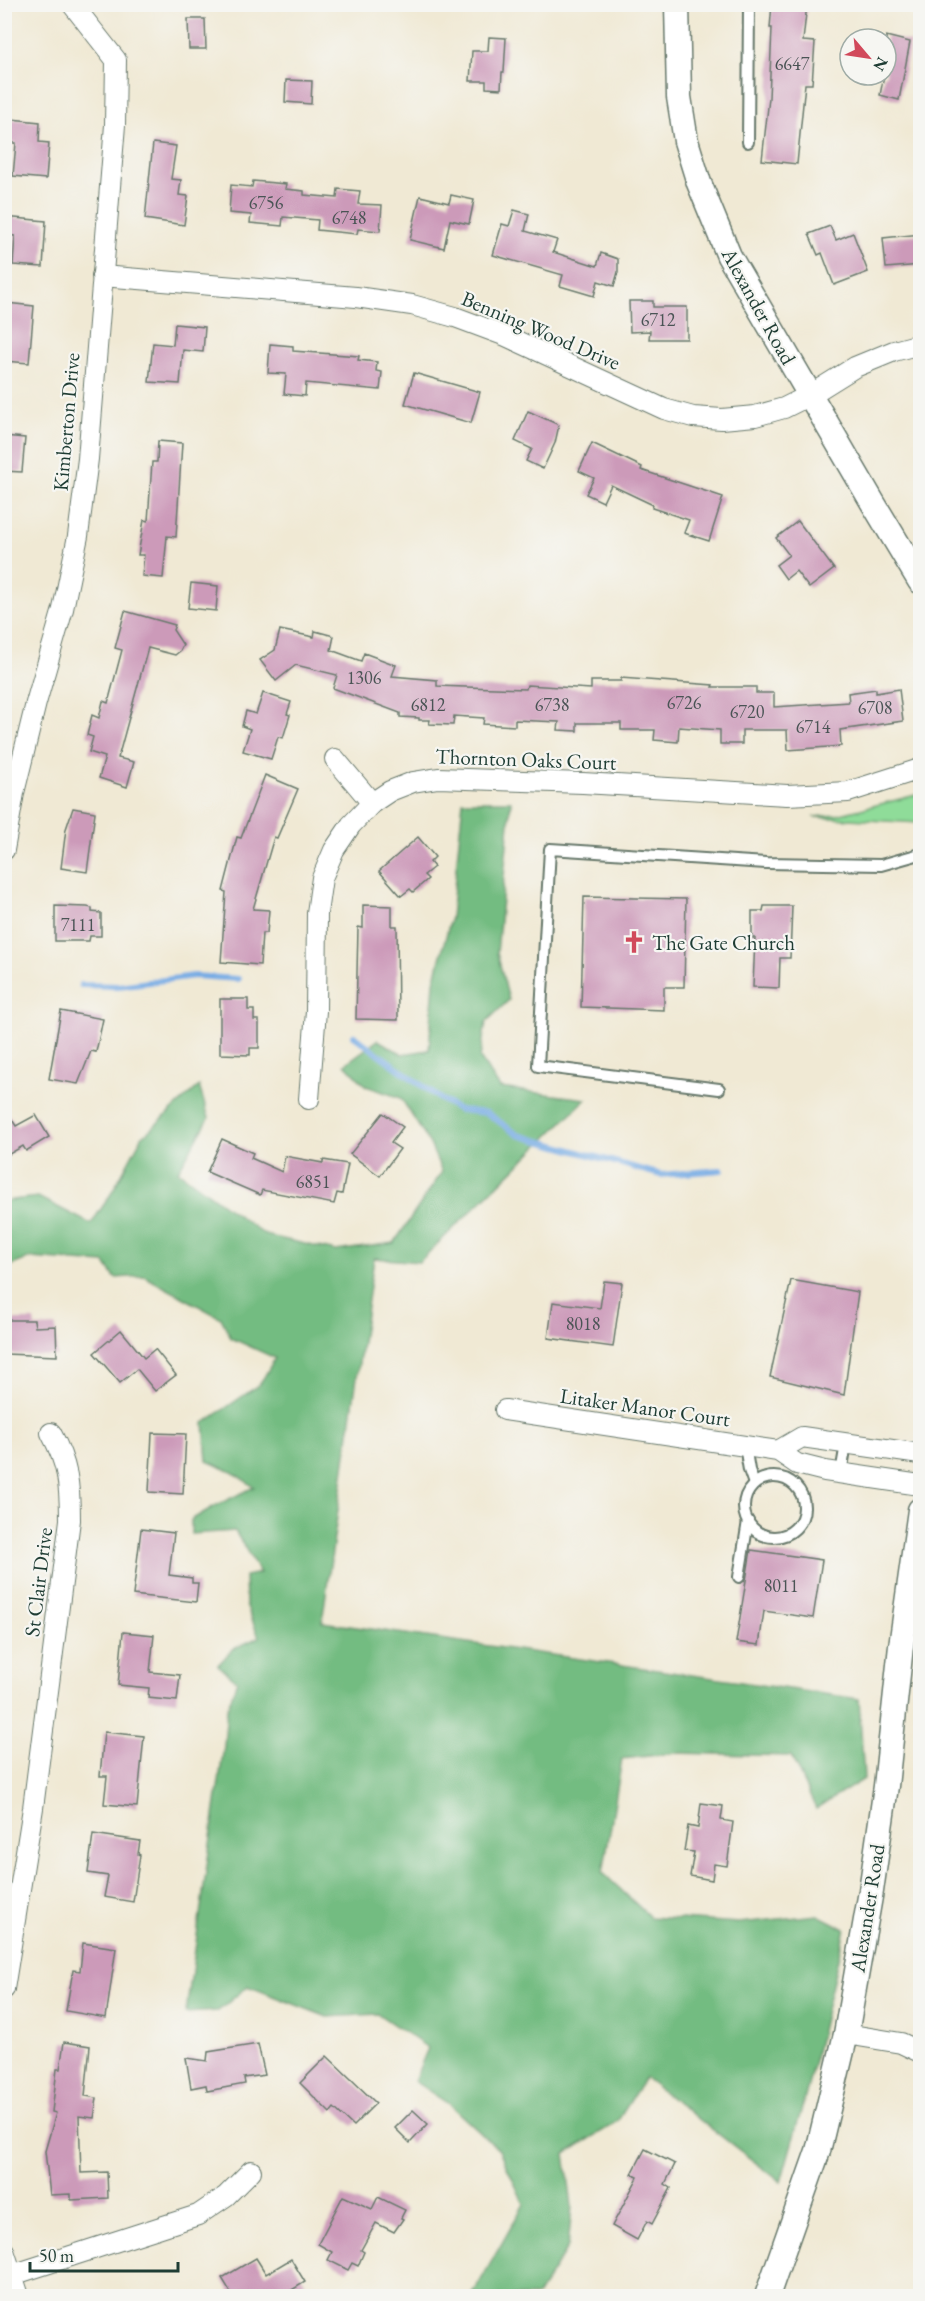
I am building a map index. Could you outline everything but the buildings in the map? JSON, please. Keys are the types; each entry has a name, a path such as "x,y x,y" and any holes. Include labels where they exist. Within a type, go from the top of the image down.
{"street":[{"name":"Kimberton Drive","path":"5,840 16,782 63,609 78,536 88,459 115,125 116,60 72,4"},
{"name":"Alexander Road","path":"677,4 679,97 686,141 699,183 729,256 921,581"},
{"name":"Benning Wood Drive","path":"102,276 356,297 412,305 506,336 663,409 693,417 722,419 755,416 784,408 855,367 894,351 921,344"},
{"path":"335,759 372,804"},
{"name":"Thornton Oaks Court","path":"309,1099 316,1011 318,914 322,878 334,850 351,825 372,804 390,791 413,782 438,778 787,795 848,792 921,770"},
{"name":"Litaker Manor Court","path":"505,1410 778,1451 797,1464 921,1485"},
{"name":"St Clair Drive","path":"4,1989 12,1886 33,1808 70,1520 70,1489 66,1464 51,1433"},
{"path":"778,1451 802,1437 921,1454"},
{"name":"Alexander Road","path":"767,2296 818,2151 846,2034 876,1856 901,1646 921,1510"},
{"path":"846,2034 901,2043 921,2052"},
{"path":"12,2276 198,2215 225,2196 251,2171"},
{"path":"4,2251 19,2296"}],"lane":[{"path":"748,142 749,4"},
{"path":"719,1089 538,1066 550,849 766,862 881,865 921,854"},
{"path":"842,1473 846,1444"},
{"path":"745,1446 754,1484"},
{"path":"772,1477 791,1481 803,1497 805,1506 799,1524 782,1536 763,1535 748,1521 745,1502 754,1484 772,1477"},
{"path":"739,1577 748,1521"}],"green space":[{"path":"920,794 920,823 813,817 837,815"},
{"path":"463,801 511,801 497,953 509,1000 486,1022 480,1058 500,1088 586,1099 419,1262 374,1258 322,1622 859,1699 864,1779 816,1809 791,1756 676,1753 622,1759 603,1873 650,1917 739,1923 818,1915 845,1929 808,2086 781,2182 645,2078 617,2122 565,2154 572,2206 568,2247 537,2296 472,2296 524,2204 499,2150 450,2105 414,2081 428,2048 378,2014 327,2017 248,1986 218,2011 186,2013 224,1746 227,1709 237,1681 218,1665 233,1649 259,1637 246,1605 245,1576 260,1573 235,1531 191,1534 191,1520 254,1487 232,1472 207,1461 204,1423 260,1384 275,1358 231,1338 221,1318 144,1276 115,1278 105,1263 30,1258 5,1268 5,1201 38,1197 91,1224 111,1194 142,1137 199,1086 209,1118 178,1171 265,1235 336,1251 394,1243 442,1172 430,1144 401,1098 366,1086 345,1064 378,1040 402,1054 429,1050 434,982 451,917"}],"waterway":[{"path":"81,985 118,986 194,976 238,979"},
{"path":"354,1036 439,1098 459,1110 487,1113 518,1135 661,1175 721,1170"}],"place":[{"name":"The Gate Church","path":"634,942"}]}
